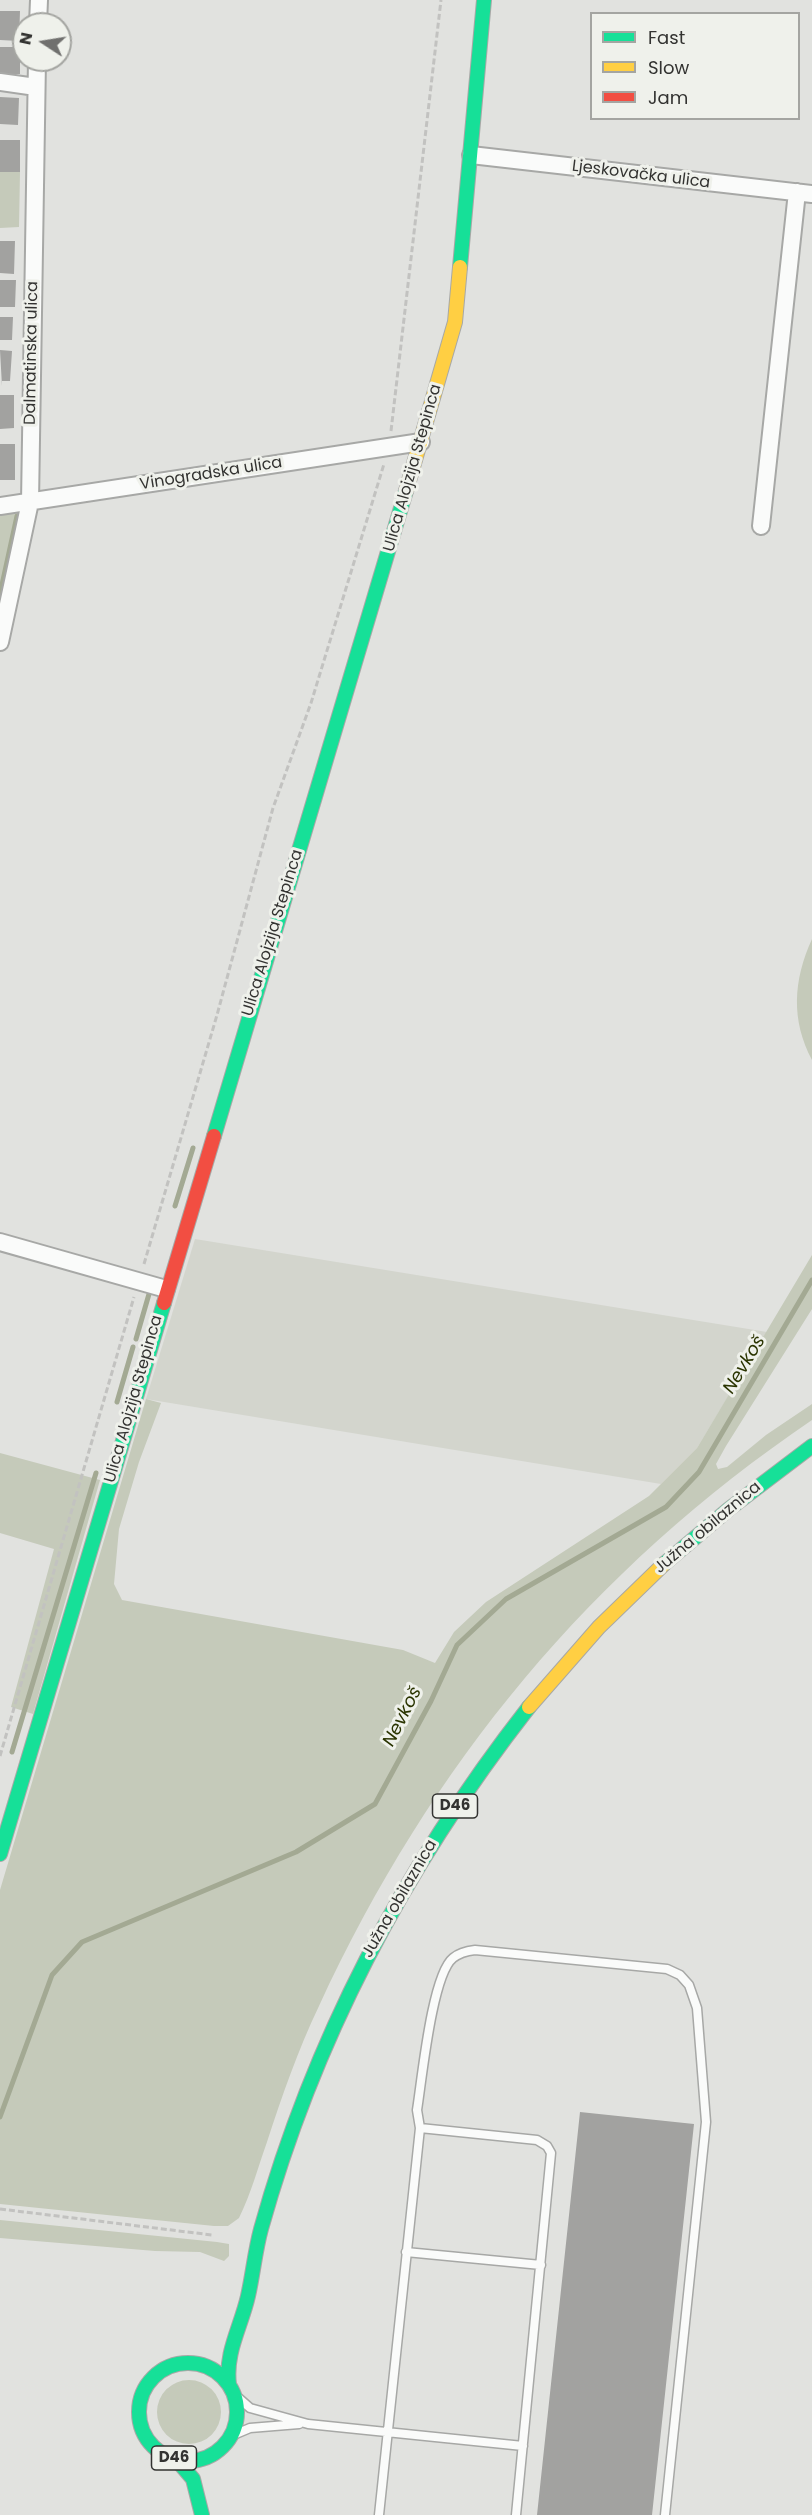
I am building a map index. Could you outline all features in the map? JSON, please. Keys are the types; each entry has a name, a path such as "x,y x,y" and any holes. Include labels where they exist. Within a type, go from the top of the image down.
{"main road":[{"name":"Ulica Alojzija Stepinca","path":"0,1854 455,322 484,0"},
{"name":"Južna obilaznica","path":"232,2389 228,2362 244,2312 250,2272 274,2183 322,2050 366,1957 455,1805 538,1695 599,1626 691,1540 759,1484 812,1446"},
{"name":"Južna obilaznica","path":"220,2338 250,2272"},
{"name":"D46","path":"210,2352 194,2363 175,2365 158,2373 146,2388 140,2406 141,2425 150,2442 164,2454 176,2459 196,2460 216,2452 231,2436 237,2415 232,2389"},
{"path":"194,2363 213,2369 232,2389"},
{"name":"D46","path":"212,2469 216,2452"},
{"name":"D46","path":"176,2459 193,2480 202,2515"},
{"name":"D46","path":"211,2490 212,2515"}],"street":[{"name":"Dalmatinska ulica","path":"0,642 30,502 36,87 33,72"},
{"path":"0,82 36,87"},
{"name":"Ljeskovačka ulica","path":"471,155 804,193"},
{"path":"761,526 804,193"},
{"name":"Vinogradska ulica","path":"0,506 421,442"},
{"path":"0,1242 166,1289"}],"lane":[{"path":"379,2515 420,2128 417,2110 440,1982 453,1958 463,1952 475,1950 667,1969 680,1975 689,1986 697,2008 706,2122 665,2515"},
{"path":"420,2128 537,2139 547,2146 552,2161 516,2515"},
{"path":"406,2252 541,2265"},
{"path":"232,2389 250,2408 308,2424 523,2446"},
{"path":"231,2436 250,2428 308,2424"}],"path":[{"path":"0,1755 218,1015 273,808 311,703 389,447 441,0"},
{"path":"0,2209 212,2235"}],"shaded area":[{"path":"195,1239 767,1332 697,1448 661,1484 146,1399"}],"green space":[{"path":"0,172 20,172 19,227 0,228"},
{"path":"0,511 23,511 0,612"},
{"path":"812,939 812,1060 800,1030 797,1000 801,970"},
{"path":"812,1255 812,1309 726,1446 716,1464 718,1469 727,1467 766,1435 812,1404 812,1420 732,1478 657,1541 588,1608 525,1678 466,1754 412,1833 363,1917 319,2006 291,2073 251,2190 239,2218 228,2226 214,2226 0,2204 0,1890 146,1399 161,1403 139,1462 119,1529 114,1584 122,1600 403,1650 435,1663 454,1632 486,1602 649,1496 697,1448"},
{"path":"0,1453 100,1480 33,1714 11,1707 54,1549 0,1533"},
{"path":"0,2220 217,2242 229,2244 229,2256 224,2261 200,2252 155,2251 0,2238"},
{"path":"183,2380 195,2380 212,2389 219,2400 221,2412 219,2424 212,2435 195,2444 183,2444 171,2439 162,2430 157,2418 157,2406 162,2394 171,2385"}],"building":[{"path":"0,11 20,11 12,12 12,41 0,40"},
{"path":"0,47 12,47 12,72 20,72 20,74 0,74"},
{"path":"0,97 19,98 18,125 0,124"},
{"path":"0,140 20,140 20,172 0,172"},
{"path":"0,241 15,241 14,274 0,273"},
{"path":"0,280 16,280 15,307 0,307"},
{"path":"0,317 13,317 12,340 0,340"},
{"path":"0,350 12,351 10,381 2,381 2,386"},
{"path":"0,395 14,395 14,428 0,429"},
{"path":"0,444 15,444 15,480 0,480"},
{"path":"580,2112 694,2124 652,2515 537,2515"}],"waterway":[{"path":"0,594 17,516"},
{"path":"175,1206 193,1148"},
{"name":"Nevkoš","path":"0,2117 52,1975 82,1942 296,1852 375,1804 431,1701 457,1645 506,1599 666,1507 699,1472 812,1280"},
{"path":"136,1339 149,1294"},
{"path":"117,1402 133,1347"},
{"path":"12,1752 96,1473"}],"traffic: fast":[{"path":"460,267 484,0"},
{"path":"214,1136 406,491"},
{"path":"0,1854 164,1303"},
{"path":"664,1564 729,1509 812,1446"},
{"path":"229,2384 231,2350 248,2296 261,2229 308,2089 337,2021 369,1955 405,1890 485,1766 529,1707"},
{"path":"188,2363 198,2364 215,2371 229,2385 236,2402 237,2412 236,2422 229,2439 215,2453 198,2460 188,2461 178,2460 161,2453 147,2439 140,2422 139,2412 140,2402 147,2385 161,2371 178,2364 188,2363"},
{"path":"176,2459 193,2479 202,2515"}],"traffic: slow":[{"path":"406,491 455,322 460,267"},
{"path":"529,1707 599,1627 664,1564"}],"traffic: jam":[{"path":"164,1303 214,1136"}]}
